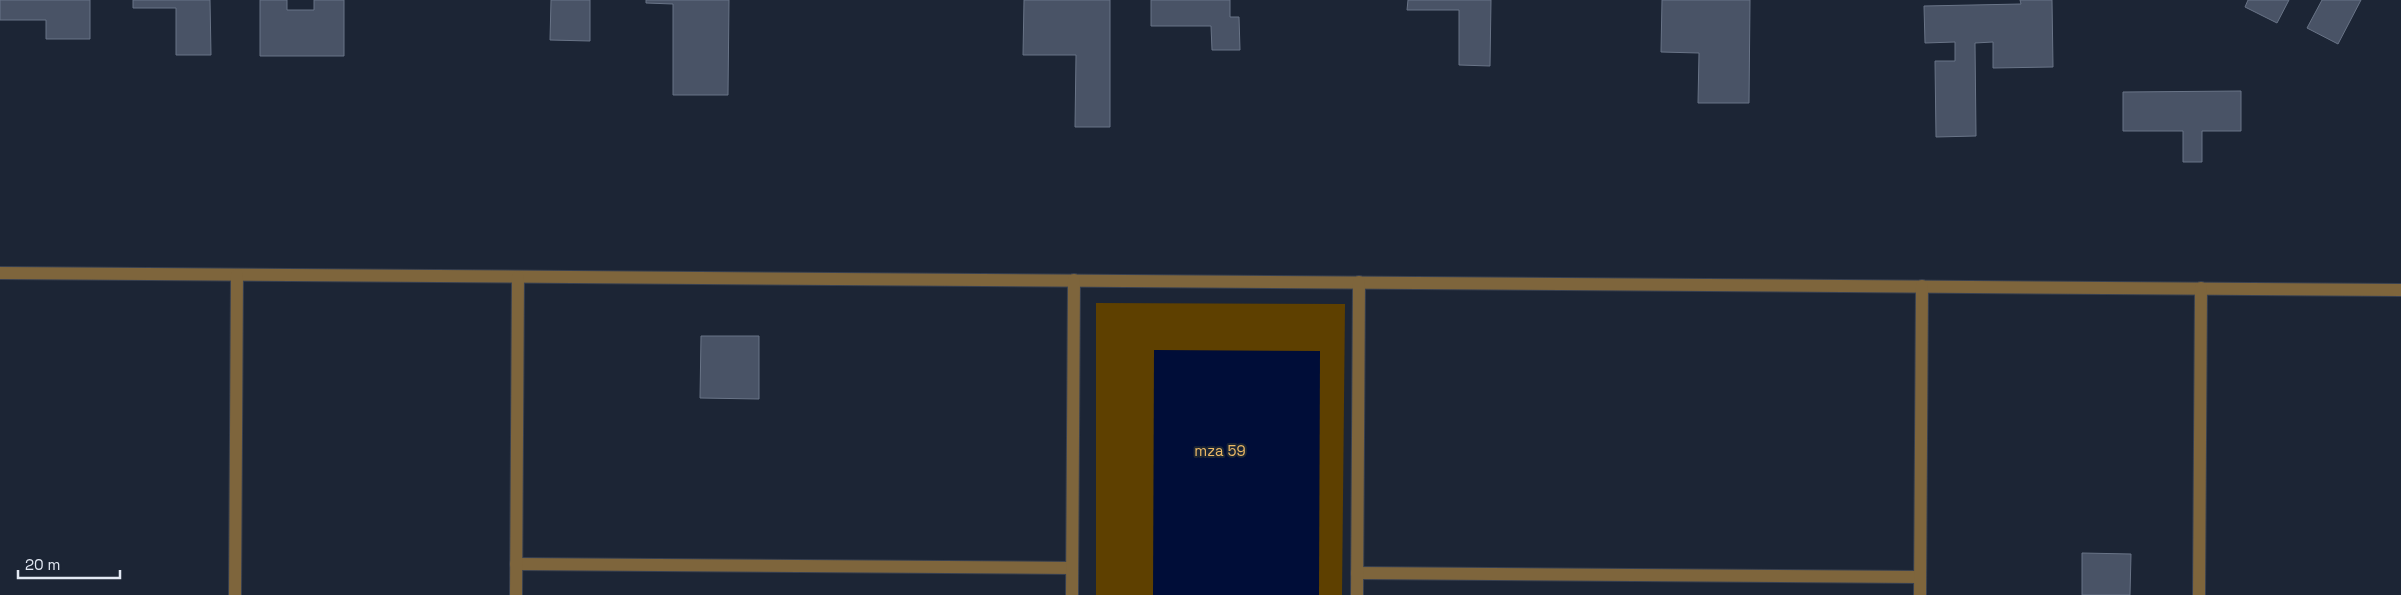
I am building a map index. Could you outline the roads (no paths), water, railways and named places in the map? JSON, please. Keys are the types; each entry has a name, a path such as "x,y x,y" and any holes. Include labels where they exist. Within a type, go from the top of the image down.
{"street":[{"path":"0,273 2401,290"},
{"path":"234,595 237,275"},
{"path":"516,595 518,277"},
{"path":"1072,595 1074,280"},
{"path":"1357,595 1359,282"},
{"path":"1920,595 1922,286"},
{"path":"2199,595 2201,288"},
{"path":"516,564 1072,568"},
{"path":"1357,573 1920,577"}],"water":[{"path":"1154,350 1320,351 1319,595 1153,595"}],"park label":[{"name":"mza 59","path":"1220,450"}]}
